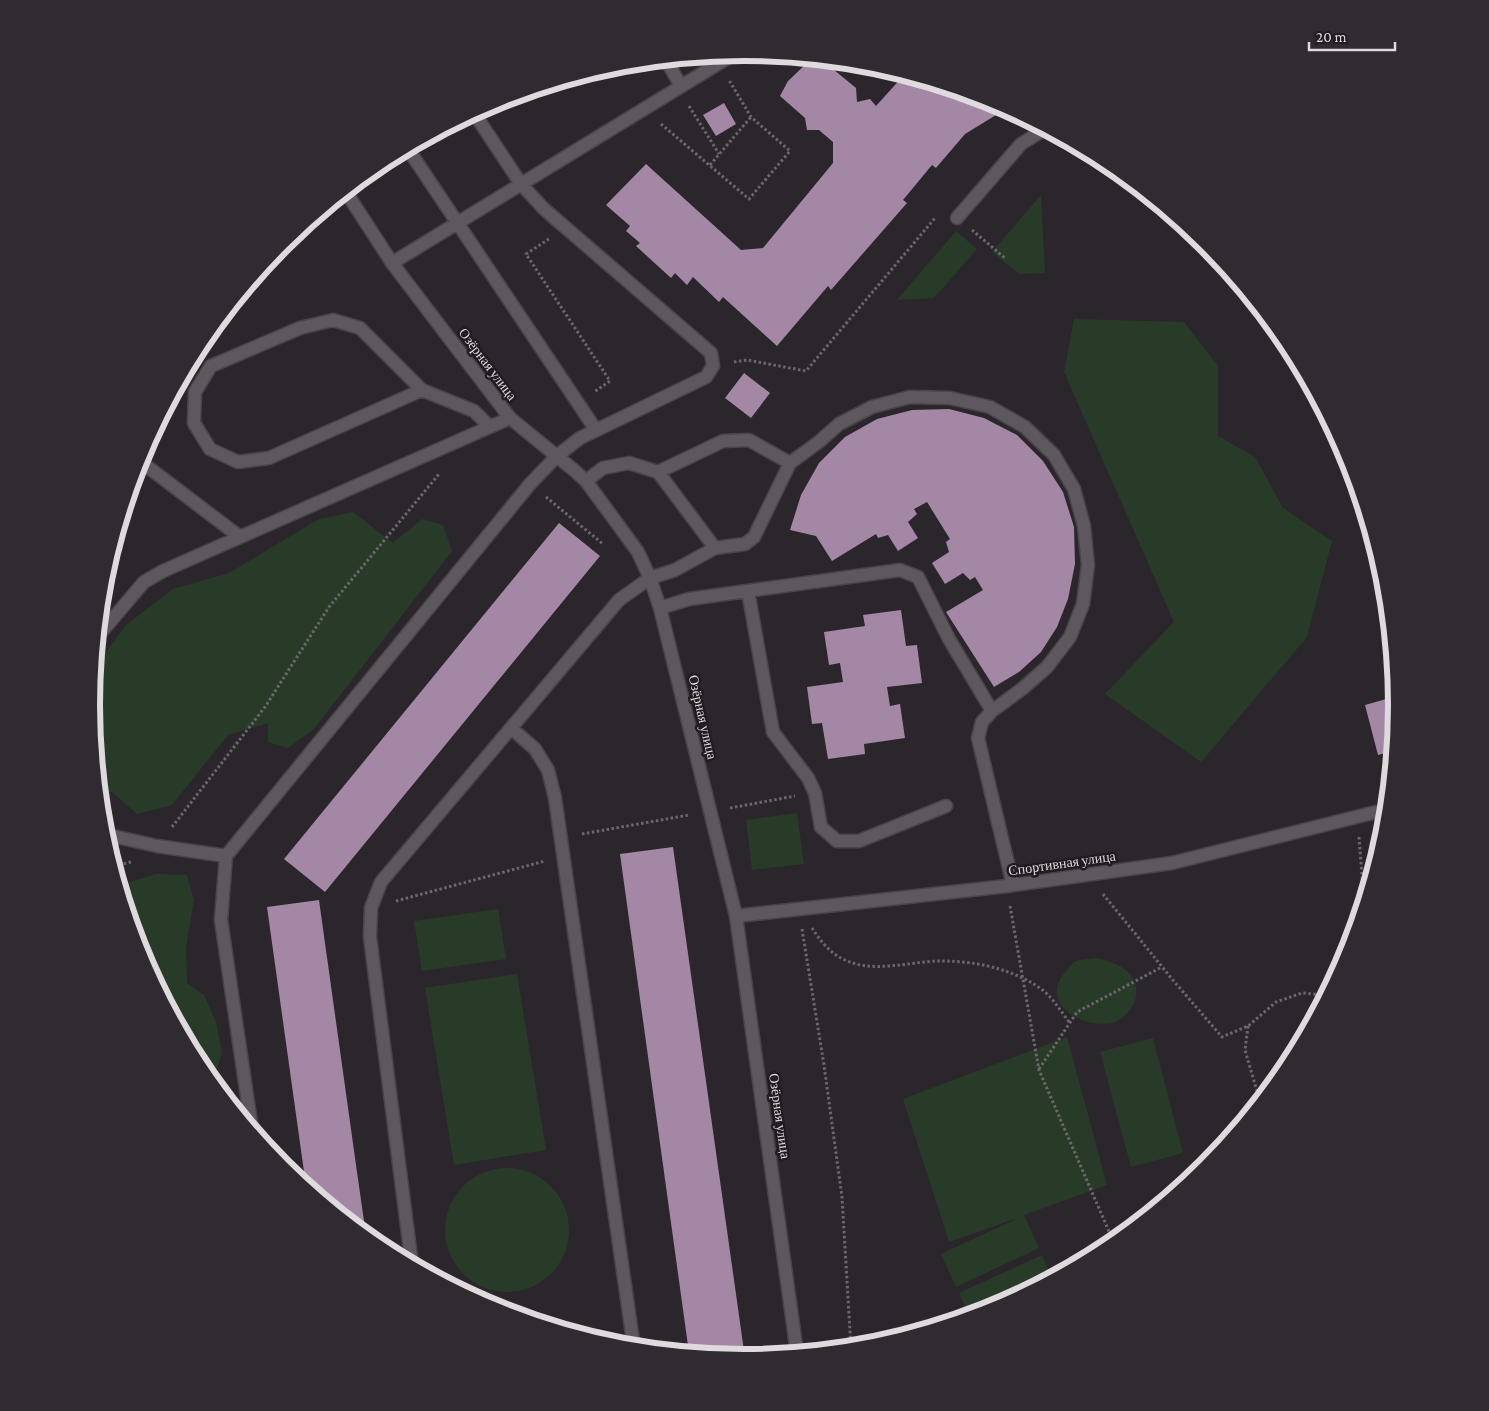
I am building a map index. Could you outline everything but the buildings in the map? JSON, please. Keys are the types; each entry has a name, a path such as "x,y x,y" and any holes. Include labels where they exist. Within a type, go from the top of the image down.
{"street":[{"path":"392,263 718,63"},
{"path":"669,66 680,87"},
{"path":"250,1119 221,920 226,856 530,484 557,456 580,438 706,377 713,366 711,353 544,209 522,184 478,120"},
{"path":"958,218 1021,144 1039,133"},
{"path":"412,154 596,430"},
{"name":"Озёрная улица","path":"349,197 392,263 510,418 586,481 638,552 650,578 660,608 736,916 796,1347"},
{"path":"422,390 269,458 238,462 210,449 194,423 195,392 212,366 300,328 334,320 360,328 422,390 474,411 490,427"},
{"path":"411,1256 370,937 371,908 382,882 619,600 650,578 675,570 716,548 745,544 754,537 790,463 839,424 872,407 910,397 950,398 990,407 1025,427 1054,455 1074,489 1084,526 1088,565 1083,604 1070,637 1047,667 1022,689 992,711 982,722 978,738 1010,885"},
{"path":"105,627 144,582 163,571 510,418"},
{"path":"658,472 723,441 750,440 790,463"},
{"path":"586,481 603,468 629,463 658,472 716,548"},
{"path":"146,466 240,537"},
{"path":"660,608 688,599 900,570 918,577 948,639 992,711"},
{"path":"748,591 773,732 808,778 815,793 821,827 837,841 859,842 946,806"},
{"path":"511,728 535,748 548,770 555,798 629,1339"},
{"name":"Спортивная улица","path":"736,916 1010,885 1172,863 1379,812"},
{"path":"114,836 157,846 226,856"}],"path":[{"path":"644,109 749,199 790,151 751,118 718,63"},
{"path":"680,87 719,154"},
{"path":"710,165 751,118"},
{"path":"713,366 747,360 806,371 944,207 1006,259"},
{"path":"566,228 526,254 610,381 592,393 612,422"},
{"path":"157,846 265,707 329,607 440,472"},
{"path":"530,484 605,545"},
{"path":"1357,817 1363,886"},
{"path":"371,908 562,856"},
{"path":"1086,875 1222,1036 1248,1026 1276,1002 1302,993 1320,994"},
{"path":"1010,885 1023,978 1039,1070 1111,1235"},
{"path":"798,908 820,940 840,958 866,966 943,961 994,966 1023,978 1042,989 1070,1023"},
{"path":"798,908 824,1065 842,1197 851,1340"},
{"path":"1039,1070 1077,1012 1162,967"},
{"path":"1248,1026 1245,1050 1259,1094"}],"green space":[{"path":"1041,195 1045,273 1019,274 992,252"},
{"path":"956,231 977,249 934,298 897,300"},
{"path":"1074,319 1184,322 1218,366 1218,436 1255,457 1283,508 1332,541 1307,637 1201,762 1105,694 1174,622 1064,372"},
{"path":"353,512 393,543 422,519 443,525 452,551 314,729 288,748 268,742 268,723 228,735 172,805 137,814 112,792 106,791 100,706 103,657 126,625 173,589 229,573 319,519"},
{"path":"797,813 804,864 752,870 746,820"},
{"path":"156,874 187,875 194,900 186,947 187,983 204,995 216,1022 222,1053 216,1073 187,1028 167,990 149,952 125,883"},
{"path":"498,909 506,959 422,971 414,921"},
{"path":"1097,958 1119,966 1130,974 1134,980 1136,996 1134,1004 1116,1022 1100,1024 1076,1017 1067,1011 1060,1002 1057,993 1059,982 1073,963 1079,960"},
{"path":"517,974 546,1150 454,1165 425,988"},
{"path":"1067,1037 1107,1185 1024,1215 1039,1248 956,1287 941,1254 1020,1217 949,1242 903,1099"},
{"path":"1153,1038 1183,1153 1131,1167 1100,1052"},
{"path":"507,1168 531,1173 551,1186 564,1206 569,1230 564,1254 551,1274 531,1287 507,1292 483,1287 463,1274 450,1254 445,1230 450,1206 463,1186 483,1173"},
{"path":"1042,1255 1049,1272 991,1301 967,1310 959,1293"}]}
